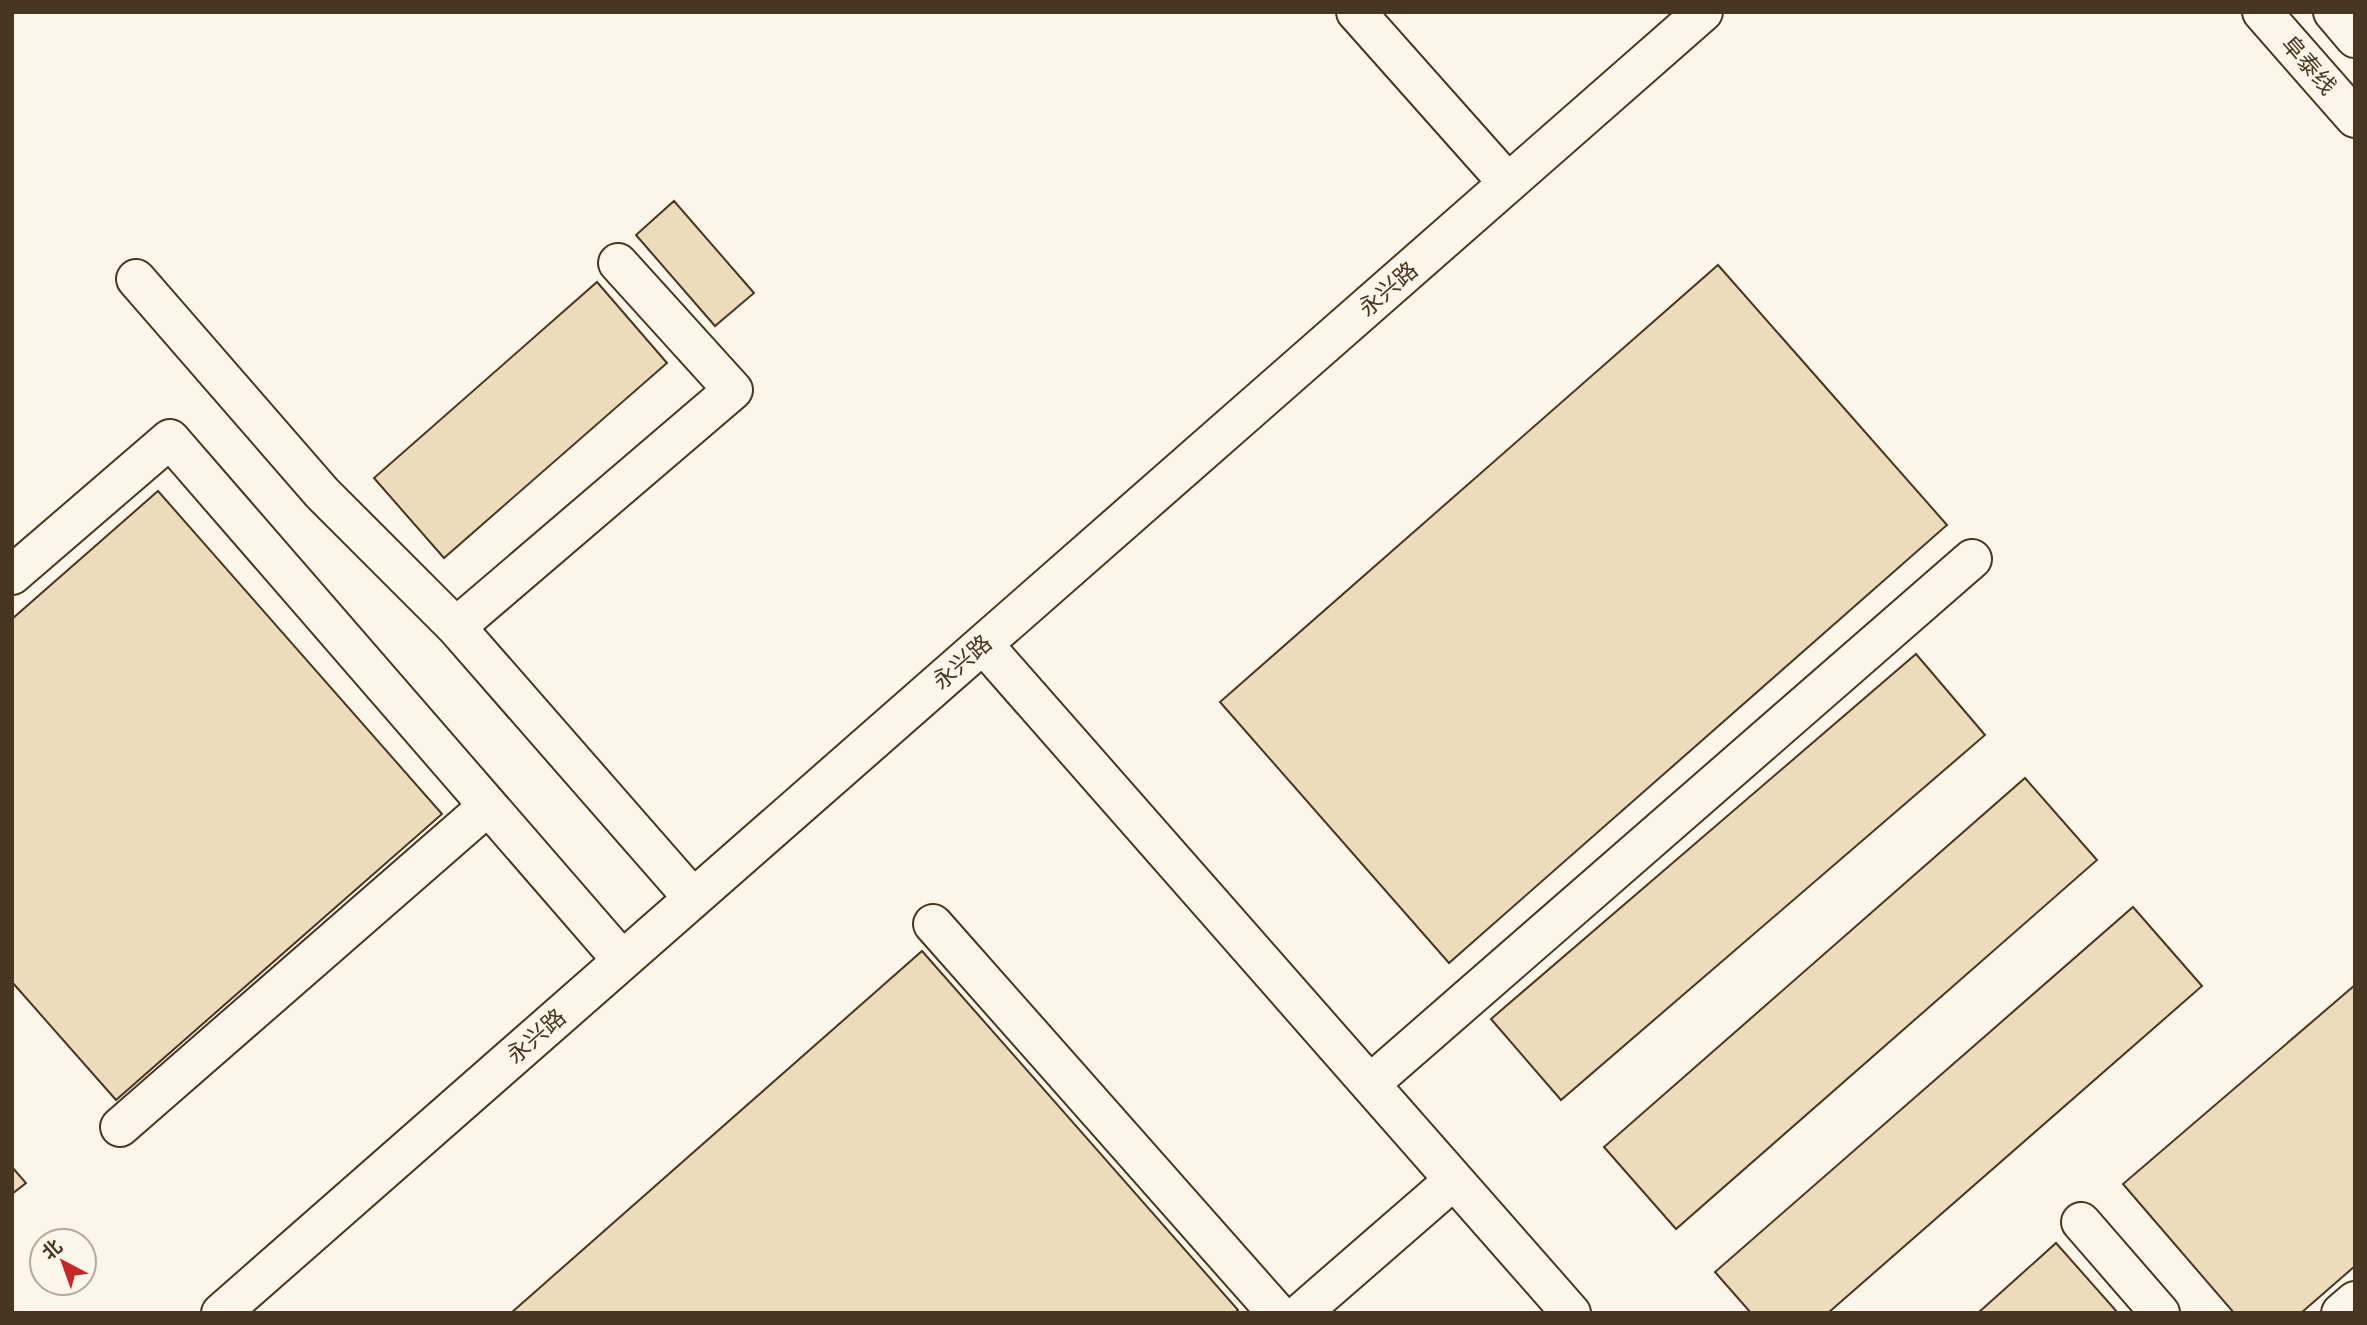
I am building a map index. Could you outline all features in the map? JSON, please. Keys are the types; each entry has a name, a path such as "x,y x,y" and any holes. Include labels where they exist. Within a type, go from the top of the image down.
{"street":[{"path":"1356,12 1508,183"},
{"name":"永兴路","path":"220,1313 1703,12"},
{"name":"阜泰线","path":"2262,12 2355,118"},
{"path":"2333,12 2355,37"},
{"path":"456,627 733,390 618,263"},
{"path":"136,279 322,493 456,627 692,898"},
{"path":"12,575 170,439 622,960"},
{"path":"1370,1084 1972,559"},
{"path":"983,644 1571,1313"},
{"path":"120,1127 488,806"},
{"path":"933,924 1277,1313"},
{"path":"1301,1313 1454,1180"},
{"path":"2081,1223 2160,1313"},
{"path":"2341,1313 2355,1301"}],"building":[{"path":"674,201 754,293 715,326 636,235"},
{"path":"1718,265 1947,525 1449,963 1220,702"},
{"path":"597,282 667,363 444,558 374,478"},
{"path":"158,491 442,814 116,1100 12,982 12,619"},
{"path":"1916,654 1985,735 1561,1100 1491,1019"},
{"path":"2025,778 2097,860 1676,1229 1604,1147"},
{"path":"2133,907 2202,986 1828,1313 1751,1313 1715,1272"},
{"path":"922,951 1238,1310 1235,1313 511,1313"},
{"path":"2355,985 2355,1266 2301,1313 2234,1313 2123,1184"},
{"path":"12,1167 26,1183 12,1194"},
{"path":"2056,1243 2118,1313 1978,1313"}]}
